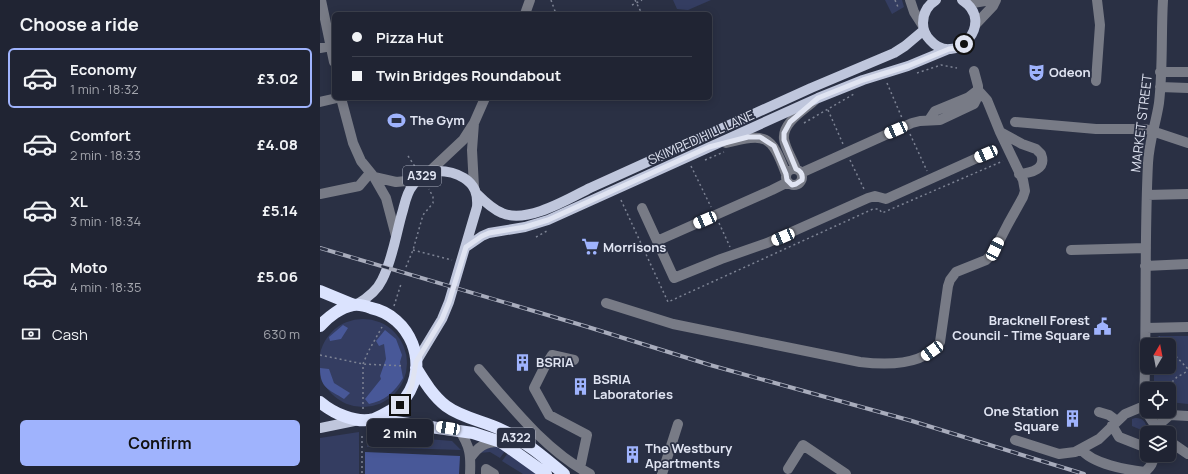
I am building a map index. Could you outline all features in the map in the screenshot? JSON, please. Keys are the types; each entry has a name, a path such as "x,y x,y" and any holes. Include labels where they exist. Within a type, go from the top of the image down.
{"highway":[{"path":"320,291 355,305 383,311 400,323 410,337 415,351 416,365 412,385 407,397 394,409 366,416 337,413 320,402"},
{"path":"320,326 328,318 339,311 355,305"},
{"name":"A322","path":"416,365 428,388 446,406 512,435 542,456 564,474"},
{"name":"A322","path":"366,416 459,430 501,442 546,474"}],"main road":[{"path":"933,0 925,11 923,28 932,43 940,48 949,49"},
{"path":"965,2 974,15 975,25"},
{"name":"SKIMPED HILL LANE","path":"466,247 489,233 525,227 548,220 818,98 863,80 908,66 949,49 959,47 968,41 974,32 975,25"},
{"name":"SKIMPED HILL LANE","path":"475,190 484,201 501,213 511,216 530,214 556,204 597,184 811,88 894,53 906,46 923,28"},
{"name":"A329","path":"355,305 370,295 382,281 390,261 407,196 413,184 417,180 429,172 442,171 454,173 469,181 475,190"},
{"path":"416,365 442,319 449,302 477,207 475,190"},
{"path":"320,428 366,416"}],"street":[{"path":"321,0 332,50"},
{"path":"910,0 914,12 923,28"},
{"path":"965,2 991,0"},
{"path":"975,25 993,6 996,0"},
{"path":"1096,81 1100,28 1097,0"},
{"name":"MARKET STREET","path":"1145,382 1146,328 1145,266 1148,157 1160,87 1162,0"},
{"path":"320,48 332,54"},
{"path":"606,303 674,324 838,359 886,365 926,356 940,342 948,286 953,276 960,270 986,260 995,249 1025,191 1020,174 986,100 978,90 978,82 974,71"},
{"path":"1160,72 1188,72"},
{"path":"1160,87 1188,88"},
{"path":"657,241 772,190 787,178 789,170 799,171 906,126 928,120 935,111 969,97 978,90"},
{"path":"709,147 748,137 760,137 774,146 787,178 792,185 799,183 802,177 784,140 784,133 790,122 818,98"},
{"path":"320,102 332,99"},
{"path":"342,100 353,143 361,161 372,175 389,206 396,236"},
{"path":"429,172 462,140 474,123 484,100"},
{"path":"1015,122 1096,129 1146,129 1188,143"},
{"path":"474,123 472,150 475,190"},
{"path":"1000,132 1022,144 1036,149 1041,154 1042,160 1039,168 1030,173 1020,174"},
{"path":"642,208 674,278 721,259 767,243 868,198 875,196 886,199 986,154"},
{"path":"372,175 396,182 417,180"},
{"path":"320,194 359,186 372,175"},
{"path":"1147,195 1188,194"},
{"path":"1071,250 1146,248"},
{"path":"1145,266 1188,264"},
{"path":"1146,328 1188,327"},
{"path":"574,360 552,355 534,388 549,415 587,435 580,468"},
{"path":"479,369 526,422 557,452 590,474"},
{"path":"1015,440 1059,454 1074,452 1099,439 1114,423 1126,414 1140,408"},
{"path":"1099,412 1109,415 1114,423 1118,437 1140,445"},
{"path":"1162,426 1170,415 1188,416"},
{"path":"662,474 678,424"},
{"path":"459,430 465,439 471,457 470,474"},
{"path":"471,457 482,445 488,442 501,442"},
{"path":"788,469 803,445 845,474"},
{"path":"1176,446 1188,454"},
{"path":"1081,449 1085,454 1094,460 1126,469 1145,472 1152,462"},
{"path":"486,474 486,469 494,474"}],"path":[{"path":"551,0 555,12"},
{"path":"635,0 641,12"},
{"path":"632,5 642,0"},
{"path":"895,0 898,7"},
{"path":"912,75 941,65 957,68"},
{"path":"893,81 887,83 936,190"},
{"path":"798,125 860,91"},
{"path":"408,156 416,168"},
{"path":"740,269 874,209 878,209 882,213 1003,161"},
{"path":"691,166 694,172"},
{"path":"406,267 413,250 423,215 433,203 433,197 429,189"},
{"path":"413,250 452,261"},
{"path":"394,308 401,284"},
{"path":"366,416 363,364 382,327"},
{"path":"1158,334 1160,338"},
{"path":"320,355 363,364 404,366"},
{"path":"1172,382 1188,370 1176,357"},
{"path":"362,436 362,474"}],"shaded area":[{"path":"673,0 711,0 688,10 677,9"},
{"path":"885,0 902,0 904,7 892,14"},
{"path":"355,320 371,320 387,327 394,332 399,339 406,355 406,371 399,387 394,394 387,399 371,406 355,406 339,399 332,394 327,387 320,371 320,355 327,339 332,332 339,327"},
{"path":"343,325 348,328 341,339 330,341 329,337"},
{"path":"385,330 396,339 402,355 400,362 403,378 389,395 380,401 369,404 365,399 381,379 380,376 386,359 384,344 379,346 376,341"},
{"path":"1158,336 1188,336 1188,404 1176,403 1176,382 1154,382 1154,374 1176,374 1176,338 1157,338"},
{"path":"320,368 329,369 334,383 350,393 344,399 329,390 323,384 320,375"},
{"path":"1135,418 1143,420 1146,426 1140,426 1139,429 1132,426 1132,419"},
{"path":"359,432 359,474 320,474 320,438"},
{"path":"367,434 452,441 461,450 367,447"},
{"path":"497,446 505,451 500,458 490,452 478,453 483,448"},
{"path":"365,452 460,456 459,474 365,474"},
{"path":"508,453 539,474 523,474 502,461"}],"railway":[{"path":"320,248 588,327 710,365 912,421 1084,474"}],"place":[{"name":"Odeon","path":"1036,72"},
{"name":"The Gym","path":"397,120"},
{"name":"Morrisons","path":"590,247"},
{"name":"Bracknell Forest Council - Time Square","path":"1103,327"},
{"name":"BSRIA","path":"523,362"},
{"name":"BSRIA Laboratories","path":"580,386"},
{"name":"One Station Square","path":"1072,418"},
{"name":"The Westbury Apartments","path":"632,455"}],"route":[{"path":"400,405 410,391 415,377 416,362 442,319 455,284 466,247 475,240 496,231 525,227 548,220 709,147 748,137 760,137 767,140 774,146 783,165 788,182 792,185 799,183 802,180 802,175 800,171 796,169 784,140 784,133 790,122 818,98 841,88 908,66 964,44"}]}
